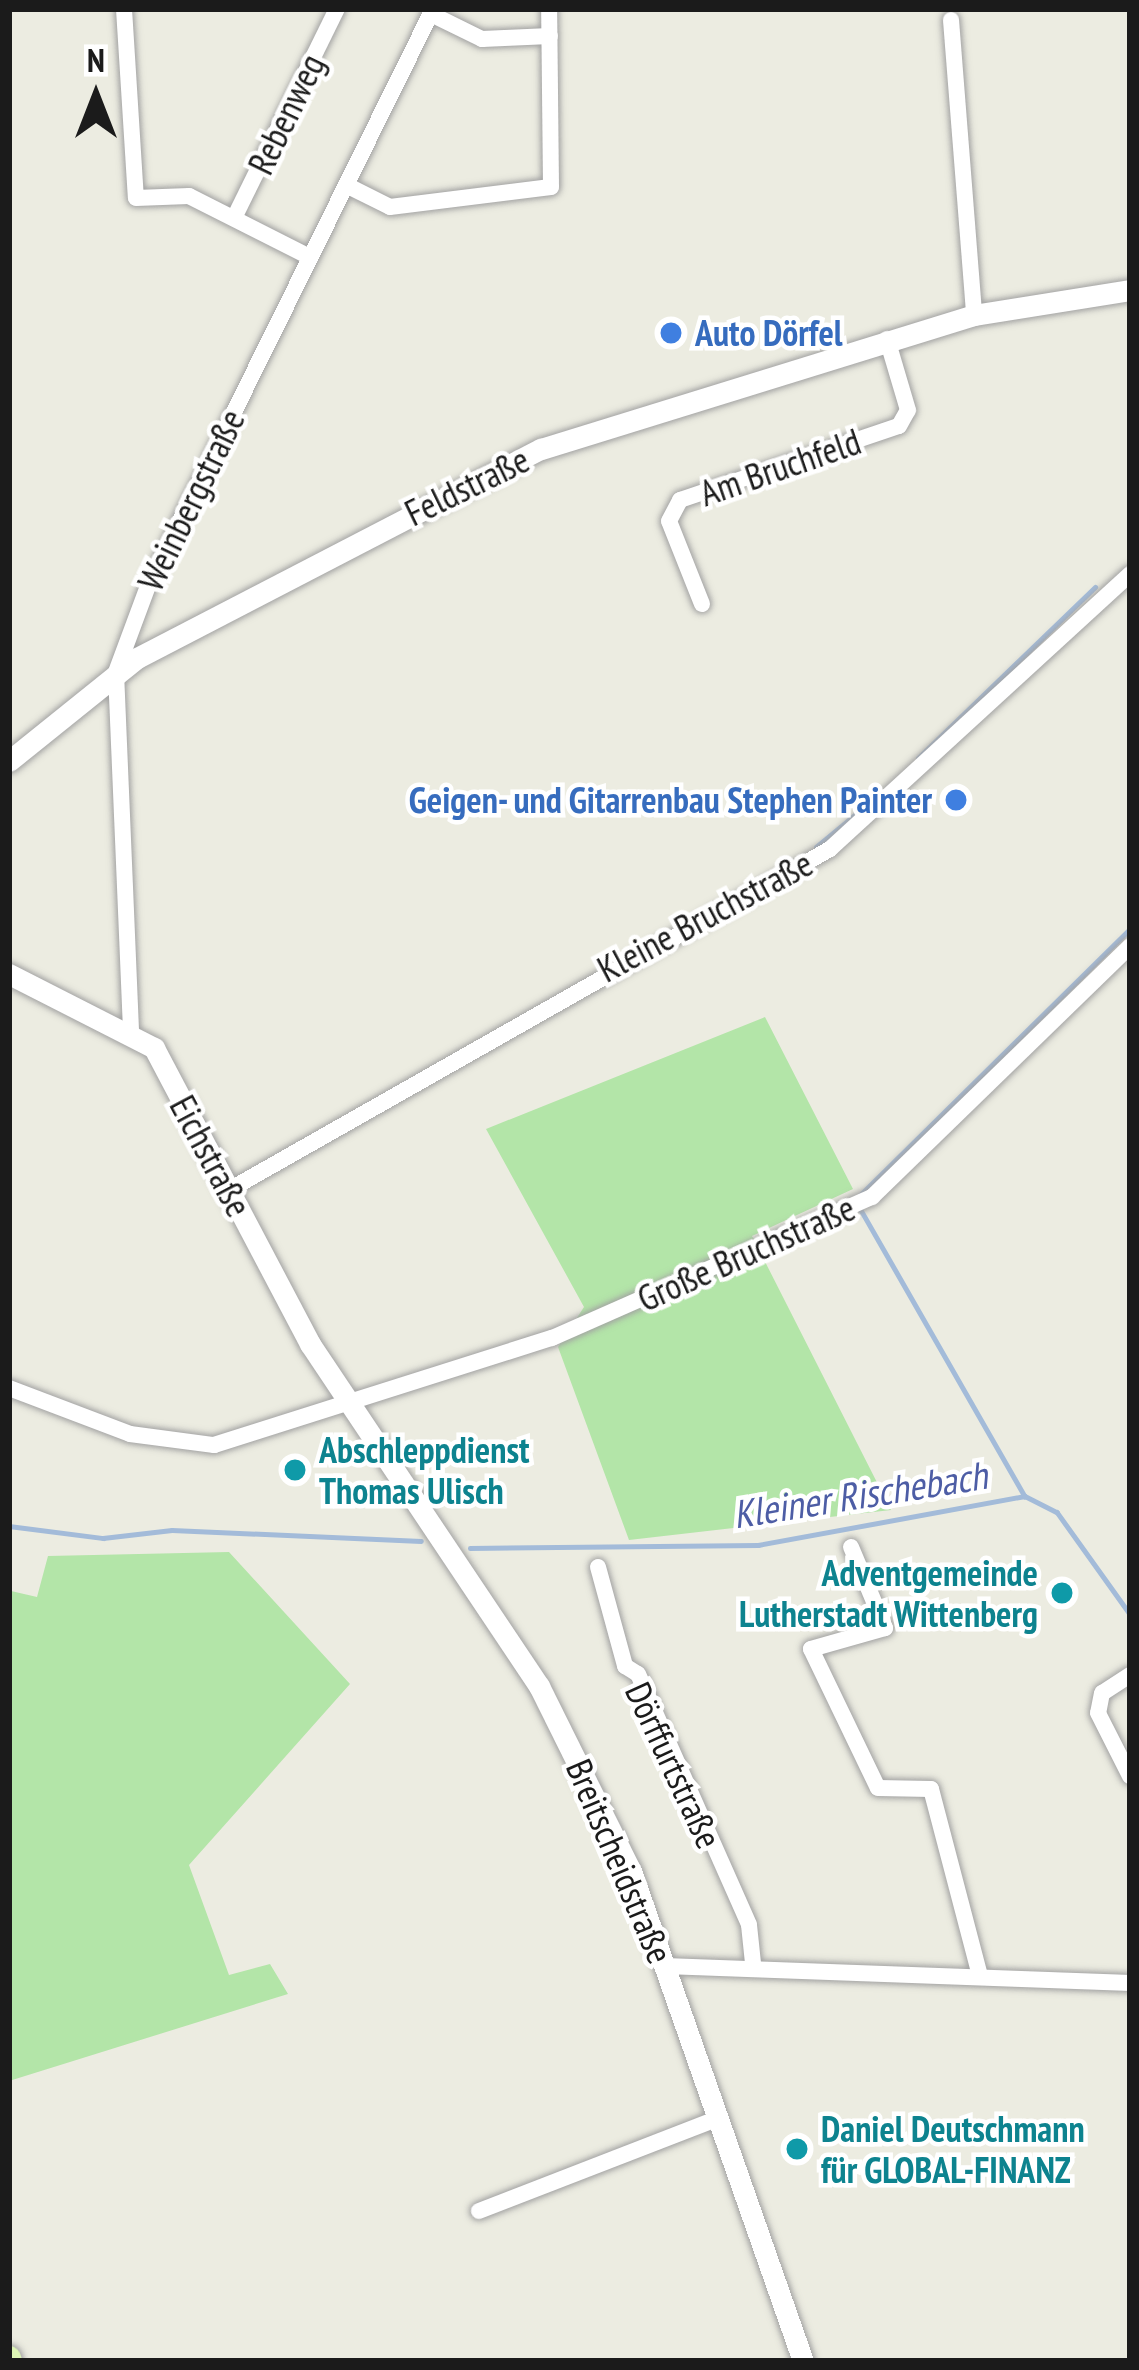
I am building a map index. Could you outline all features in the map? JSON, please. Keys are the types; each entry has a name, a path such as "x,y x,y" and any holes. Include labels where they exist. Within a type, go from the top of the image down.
{"street":[{"name":"Rebenweg","path":"124,9 136,198 182,195 310,257"},
{"name":"Rebenweg","path":"234,218 337,9"},
{"path":"346,185 390,207 551,187 549,9"},
{"path":"432,12 482,39 550,36"},
{"name":"Weinbergstraße","path":"131,1030 116,672 310,257 432,12"},
{"path":"952,20 974,315"},
{"name":"Feldstraße","path":"9,761 116,672 541,449 974,315 1130,290"},
{"name":"Am Bruchfeld","path":"703,604 670,521 680,500 899,426 908,410 887,339"},
{"name":"Kleine Bruchstraße","path":"229,1190 830,849 1130,574"},
{"name":"Große Bruchstraße","path":"9,1388 130,1434 197,1446 349,1405 552,1338 858,1205 1130,946"},
{"name":"Eichstraße","path":"9,974 131,1030 154,1048 349,1405"},
{"name":"Breitscheidstraße","path":"349,1405 538,1686 666,1966 803,2361"},
{"path":"851,1546 885,1628 811,1649 878,1788 931,1789 980,1976"},
{"name":"Dörffurtstraße","path":"598,1567 625,1666 638,1674 749,1925 753,1964"},
{"path":"1130,1675 1111,1686 1098,1713 1130,1776"},
{"path":"666,1966 753,1964 1130,1983"},
{"path":"479,2211 718,2118"}],"green space":[{"path":"765,1017 853,1189 752,1236 891,1510 629,1540 558,1347 584,1307 486,1129"},
{"path":"229,1552 350,1684 189,1865 229,1975 270,1964 288,1994 9,2081 11,1591 37,1597 48,1556"}],"waterway":[{"path":"918,758 1095,587"},
{"path":"816,847 856,814"},
{"path":"856,1199 1130,929"},
{"path":"861,1210 1025,1496"},
{"name":"Kleiner Rischebach","path":"470,1548 758,1545 1025,1496 1057,1512 1130,1614"},
{"name":"Kleiner Rischebach","path":"9,1526 103,1538 172,1530 421,1541"}],"place":[{"name":"Auto Dörfel","path":"671,333"},
{"name":"Geigen- und Gitarrenbau Stephen Painter","path":"956,800"},
{"name":"Abschleppdienst Thomas Ulisch","path":"295,1470"},
{"name":"Adventgemeinde Lutherstadt Wittenberg","path":"1062,1593"},
{"name":"Daniel Deutschmann für GLOBAL-FINANZ","path":"797,2149"}]}
